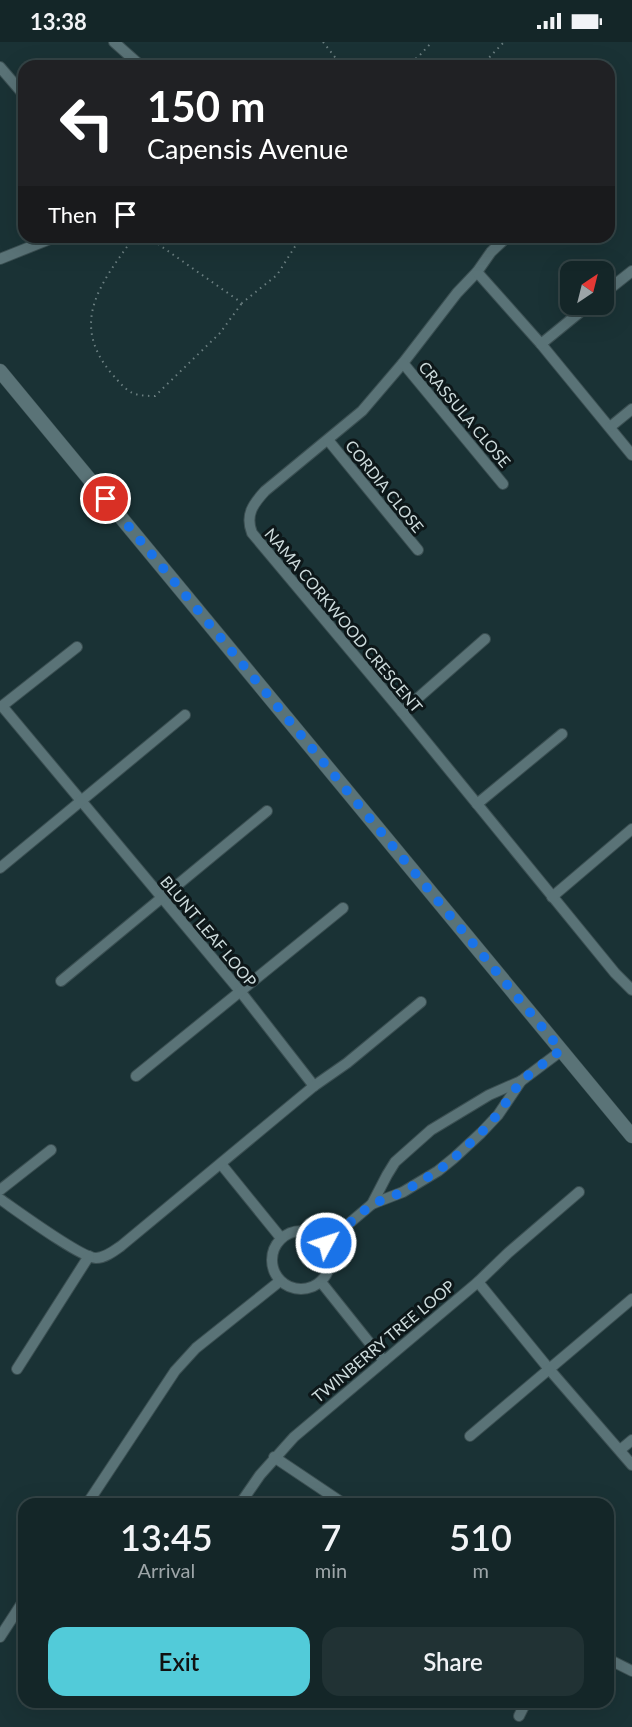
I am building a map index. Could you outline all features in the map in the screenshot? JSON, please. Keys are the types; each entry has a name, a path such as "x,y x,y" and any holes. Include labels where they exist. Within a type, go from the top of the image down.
{"street":[{"path":"114,42 134,60"},
{"path":"0,67 18,87"},
{"path":"0,259 40,243"},
{"name":"NAMA CORKWOOD CRESCENT","path":"501,243 457,293 403,363 362,411 256,501 250,512 249,525 252,533 615,973 632,990"},
{"path":"614,285 632,271"},
{"path":"477,272 541,344 632,455"},
{"path":"541,344 577,315"},
{"name":"CRASSULA CLOSE","path":"403,363 503,484"},
{"path":"0,371 632,1136"},
{"path":"610,427 632,409"},
{"name":"CORDIA CLOSE","path":"328,440 418,550"},
{"path":"402,712 485,639"},
{"path":"1,706 77,647"},
{"name":"BLUNT LEAF LOOP","path":"1,706 240,991 314,1086"},
{"path":"0,868 185,715"},
{"path":"477,804 562,734"},
{"path":"61,981 267,811"},
{"path":"552,897 632,829"},
{"path":"136,1076 343,908"},
{"path":"0,1199 89,1257 97,1258 112,1252 314,1086 347,1063 421,1002"},
{"path":"372,1204 395,1162 431,1130 489,1095 521,1081 561,1050"},
{"path":"326,1243 372,1204 403,1192 438,1171 454,1158 498,1114 521,1081"},
{"path":"0,1190 51,1150"},
{"path":"221,1164 281,1238"},
{"path":"478,1282 579,1192"},
{"path":"305,1231 313,1233 326,1243 331,1264 321,1282 305,1290 287,1286 280,1281 275,1274 272,1259 273,1251 281,1238 288,1233 305,1231"},
{"path":"17,1369 89,1257"},
{"path":"91,1498 185,1359 280,1281"},
{"path":"321,1282 384,1361"},
{"name":"TWINBERRY TREE LOOP","path":"244,1498 274,1457 310,1422 478,1282 632,1465"},
{"path":"470,1436 632,1299"},
{"path":"620,1450 632,1440"},
{"path":"274,1457 335,1498"},
{"path":"0,1637 18,1609"},
{"path":"614,1662 632,1671"},
{"path":"519,1716 523,1708"}],"path":[{"path":"323,42 337,60"},
{"path":"414,60 432,42"},
{"path":"487,60 504,42"},
{"path":"130,243 102,281 91,317 92,340 102,362 126,390 138,396 155,396 220,333 242,303 277,275 297,243"},
{"path":"157,243 242,303"}],"route":[{"path":"106,499 561,1050 521,1081 498,1114 454,1158 421,1182 372,1204 326,1243"}]}
